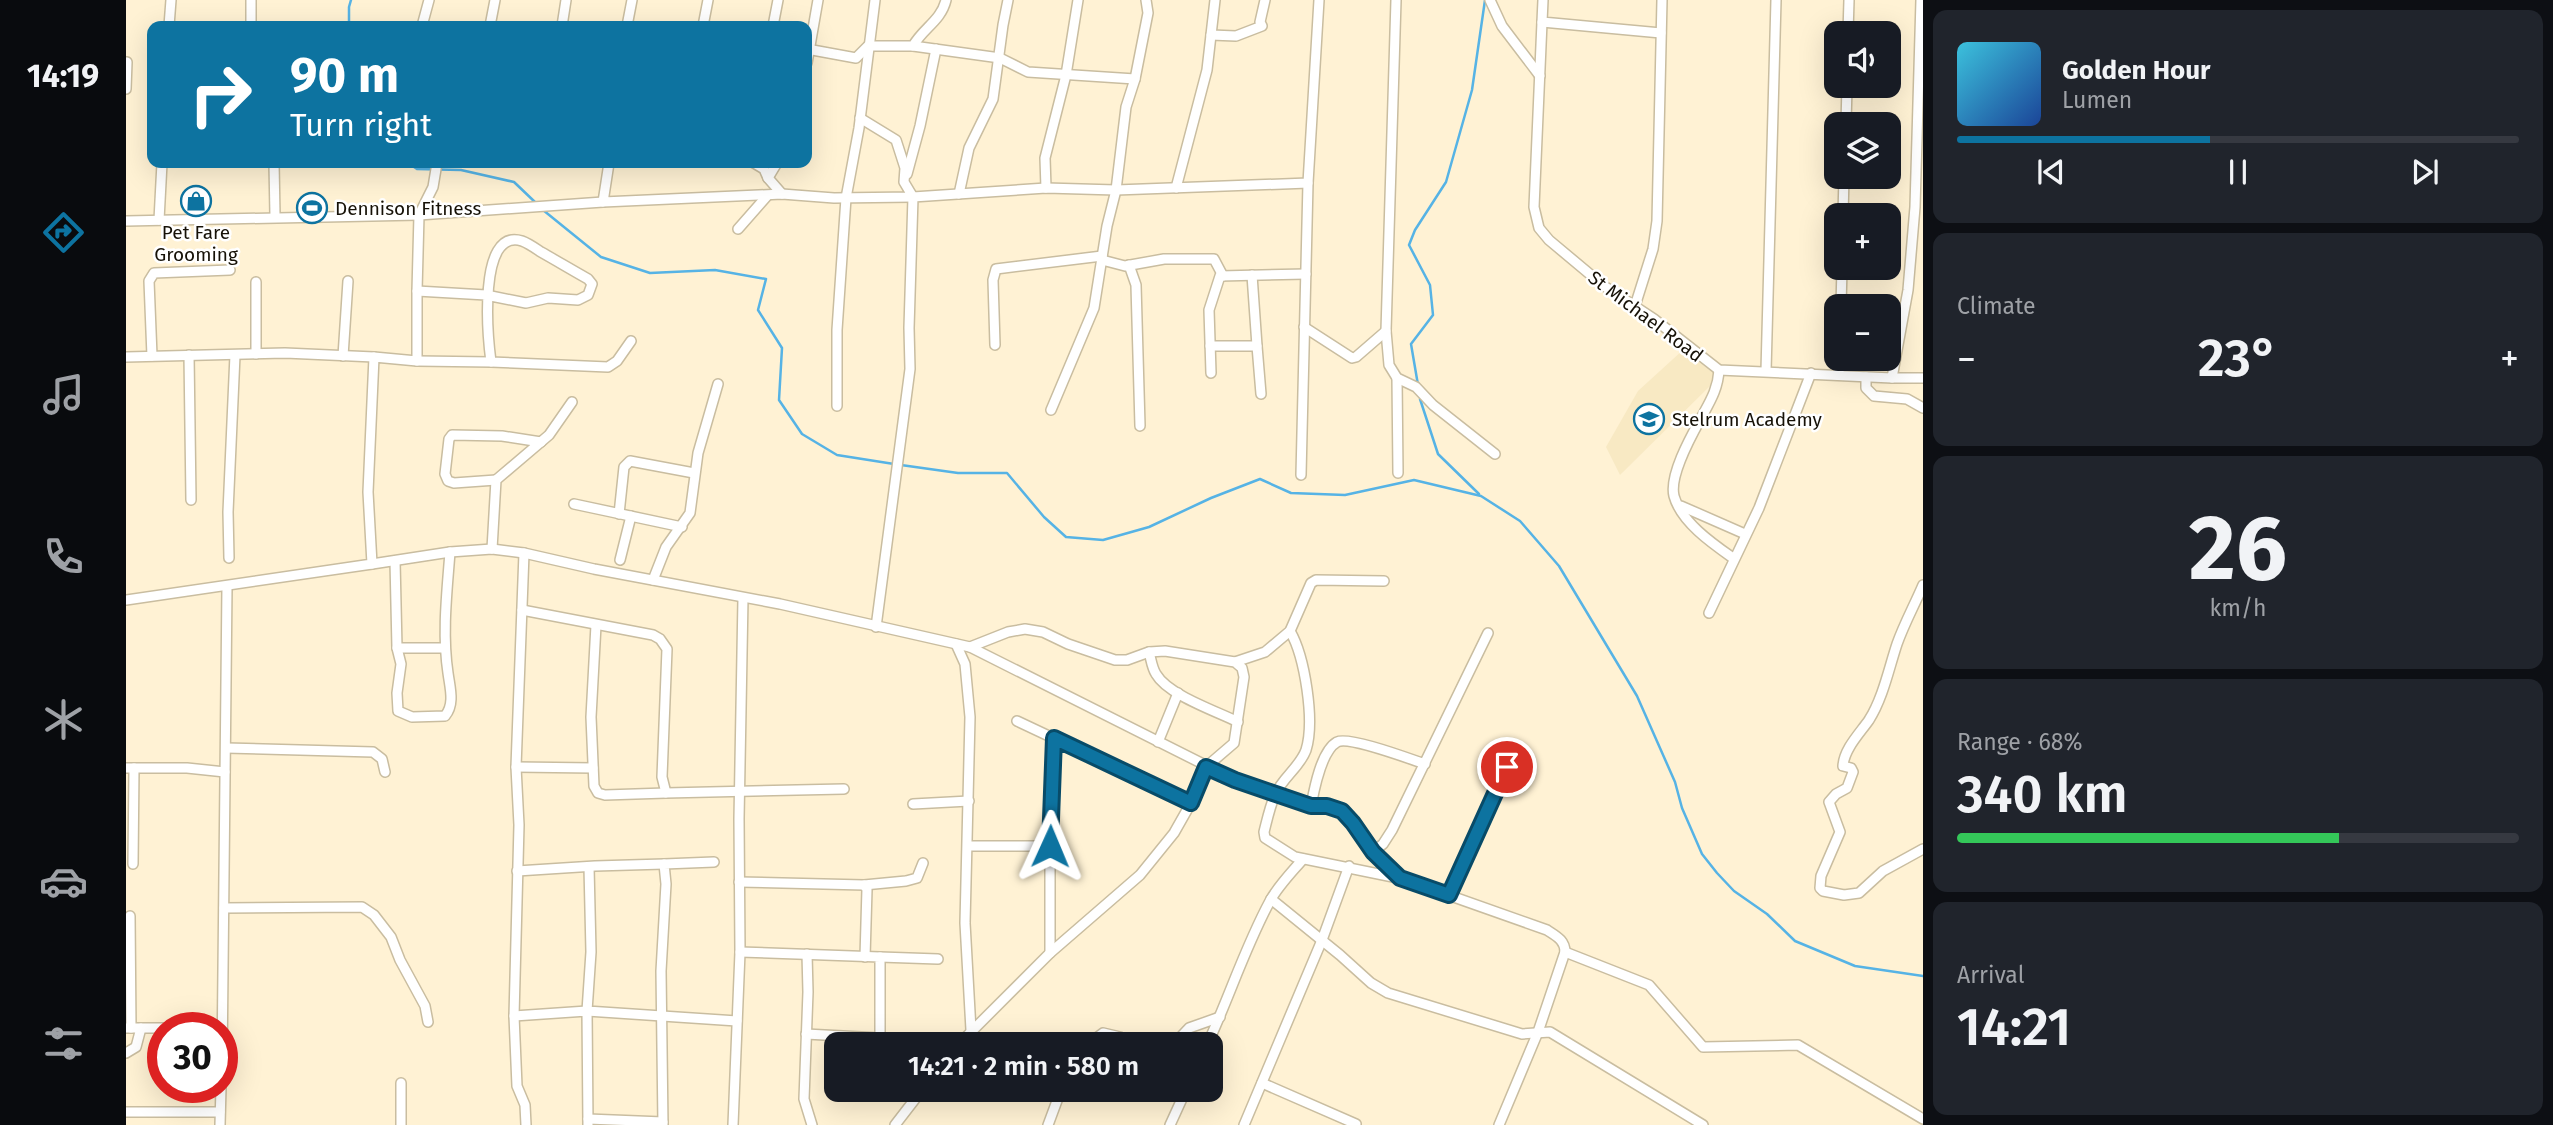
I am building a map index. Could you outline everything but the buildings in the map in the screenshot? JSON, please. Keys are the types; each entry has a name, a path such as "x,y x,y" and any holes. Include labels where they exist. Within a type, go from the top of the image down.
{"street":[{"path":"169,21 171,0"},
{"path":"251,0 251,21"},
{"path":"423,21 429,0"},
{"path":"491,21 495,0"},
{"path":"563,21 566,0"},
{"path":"628,21 632,0"},
{"path":"704,21 708,0"},
{"path":"774,21 778,0"},
{"path":"836,406 837,330 846,198 860,118 875,0"},
{"path":"913,46 919,35 939,19 946,0"},
{"path":"959,194 970,148 993,99 1009,0"},
{"path":"1046,188 1045,158 1066,75 1078,0"},
{"path":"1051,410 1094,308 1116,190 1126,107 1135,79 1148,13 1146,0"},
{"path":"1176,188 1207,70 1215,0"},
{"path":"1211,35 1236,36 1262,26 1260,22 1265,0"},
{"path":"1301,475 1308,183 1319,0"},
{"path":"1396,0 1386,331 1389,366 1397,379 1398,473"},
{"path":"1490,0 1502,26 1539,76"},
{"name":"St Michael Road","path":"1543,0 1534,206 1539,228 1549,240 1572,261 1719,370 1923,379"},
{"path":"1635,306 1653,250 1657,221 1662,0"},
{"path":"1766,371 1776,0"},
{"path":"1848,21 1849,0"},
{"path":"1892,378 1908,290 1915,207 1922,0"},
{"path":"812,22 815,2"},
{"path":"1542,22 1661,33"},
{"path":"812,50 856,58 868,46 913,46 1000,58 1028,72 1135,79"},
{"path":"904,183 936,49"},
{"path":"126,87 127,62"},
{"path":"860,118 896,141 916,141"},
{"path":"876,626 910,369 913,197 904,183 905,168 896,141"},
{"path":"159,220 162,168"},
{"path":"274,168 275,216"},
{"path":"417,361 419,215 433,187 436,168"},
{"path":"603,202 608,168"},
{"path":"762,168 782,194"},
{"path":"768,178 774,168"},
{"path":"126,221 419,215 603,202 782,194 846,198 913,197 1046,188 1116,190 1308,183"},
{"path":"738,229 766,196"},
{"path":"416,291 486,295 526,303 548,298 578,299 588,295 592,284 588,279 521,240 508,242 496,251 486,295 486,329 491,362"},
{"path":"995,345 993,280 996,269 1102,258 1113,264 1129,265 1164,259 1214,259 1223,276"},
{"path":"1129,265 1136,285 1140,426"},
{"path":"152,356 149,281 154,273 230,270"},
{"path":"1210,373 1209,310 1220,276 1306,274"},
{"path":"1252,275 1261,394"},
{"path":"343,356 348,281"},
{"path":"256,282 256,354"},
{"path":"1304,327 1352,358 1386,331"},
{"path":"126,356 256,354 608,367 617,362 631,341"},
{"path":"1210,346 1257,346"},
{"path":"189,355 191,500"},
{"path":"229,558 228,512 235,355"},
{"path":"372,564 368,492 374,357"},
{"path":"1719,370 1715,393 1684,453 1674,484 1674,497 1693,526 1733,558"},
{"path":"1709,613 1759,508 1811,373"},
{"path":"1866,377 1866,388 1874,396 1907,399 1923,408"},
{"path":"1397,379 1416,387 1433,405 1495,454"},
{"path":"653,580 666,547 690,513 698,453 718,384"},
{"path":"541,442 457,433 449,439 445,474 448,481 454,483 496,480 541,442 557,426 572,402"},
{"path":"619,514 624,467 630,461 694,473"},
{"path":"492,549 496,480"},
{"path":"574,504 682,527"},
{"path":"1679,506 1745,534"},
{"path":"620,560 631,516"},
{"path":"126,600 450,552 492,549 524,553 876,626 970,647 1235,780 1311,806 1327,806 1342,811 1373,852 1400,878"},
{"path":"395,561 397,648 401,664 397,685 398,711 411,717 444,716 450,707 451,698 445,648 450,552"},
{"path":"524,553 516,767 519,825 514,1016 517,1086 525,1105 526,1125"},
{"path":"970,647 1008,632 1025,629 1043,632 1106,659 1127,660 1149,652 1178,652 1235,662 1265,652 1290,631 1311,583 1316,580 1384,581"},
{"path":"1923,584 1869,719 1858,732 1844,758 1843,765 1851,768 1853,772 1847,788 1829,802 1840,832 1821,876 1820,888 1844,895 1859,894 1883,871 1923,849"},
{"path":"223,1012 226,586"},
{"path":"733,1125 740,952 738,882 743,598"},
{"path":"522,610 653,635 660,639 667,649 662,777 666,793"},
{"path":"596,625 592,717 594,786 598,793 613,796 844,789"},
{"path":"1290,631 1297,643 1304,667 1308,739 1305,752 1296,767 1275,793 1264,832 1265,838 1287,853 1303,859 1400,878 1547,930 1562,940 1565,952 1538,1032 1499,1125"},
{"path":"1373,852 1383,844 1488,633"},
{"path":"956,644 965,664 968,687 969,846 965,923 971,1030"},
{"path":"397,648 445,648"},
{"path":"1149,652 1156,674 1178,693 1238,722"},
{"path":"971,1030 1050,953 1140,875 1174,833 1191,803 1206,767 1234,743 1244,677 1242,668 1235,662"},
{"path":"1158,741 1178,693"},
{"path":"1017,721 1191,803"},
{"path":"1050,953 1054,738"},
{"path":"1311,806 1323,762 1335,743 1342,741 1365,745 1425,764"},
{"path":"226,748 373,752 382,759 384,772"},
{"path":"516,767 593,768"},
{"path":"1449,895 1507,767"},
{"path":"133,864 130,768 187,768 225,772"},
{"path":"913,804 969,801"},
{"path":"969,846 1050,846"},
{"path":"1213,1032 1270,899 1303,859"},
{"path":"517,871 714,862"},
{"path":"738,882 864,884 906,881 917,878 923,863"},
{"path":"589,867 591,952 587,1011 588,1122 663,1124 661,971 666,884 664,864"},
{"path":"1244,1125 1322,940 1349,866"},
{"path":"864,884 867,890 865,957"},
{"path":"1270,899 1371,983 1388,993 1522,1034 1550,1032 1698,1124"},
{"path":"224,908 362,907 374,915 391,937 425,1006 428,1022"},
{"path":"126,1053 136,1047 133,1028 130,916"},
{"path":"740,952 938,959"},
{"path":"1565,952 1649,985 1703,1047 1798,1045 1923,1119"},
{"path":"807,954 804,1100 812,1125"},
{"path":"806,1034 880,1038 880,957"},
{"path":"514,1016 587,1011 737,1021"},
{"path":"1185,1032 1189,1028 1220,1017"},
{"path":"401,1083 401,1125"},
{"path":"1262,1083 1356,1124"},
{"path":"895,1125 913,1102"},
{"path":"1048,1125 1057,1102"},
{"path":"1170,1125 1181,1102"},
{"path":"220,1103 220,1125"},
{"path":"126,1112 220,1112"}],"shaded area":[{"name":"Stelrum Academy","path":"1683,350 1717,376 1716,380 1620,475 1606,447 1638,391"}],"waterway":[{"path":"349,21 351,0"},
{"path":"1418,385 1411,344 1433,315 1430,285 1409,245 1415,230 1446,182 1472,90 1485,0"},
{"path":"416,168 461,170 514,182 536,203"},
{"path":"543,210 601,257 650,273 715,270 766,279 758,310 782,348 779,400 802,434 837,455 894,464"},
{"path":"1420,399 1438,454 1479,494"},
{"path":"901,465 958,473 1007,473 1044,517 1066,537 1103,540 1149,527 1260,479 1291,493 1345,495 1414,480 1481,496 1520,521 1559,566 1637,696 1675,782 1682,808 1702,854 1717,873 1734,891 1767,914 1795,941 1855,966 1923,976"}],"place":[{"name":"Pet Fare Grooming","path":"196,201"},
{"name":"Dennison Fitness","path":"312,208"},
{"name":"Stelrum Academy","path":"1649,419"}],"route":[{"path":"1050,846 1054,738 1191,803 1206,767 1311,806 1327,806 1342,811 1373,852 1400,878 1449,895 1507,767"}]}
